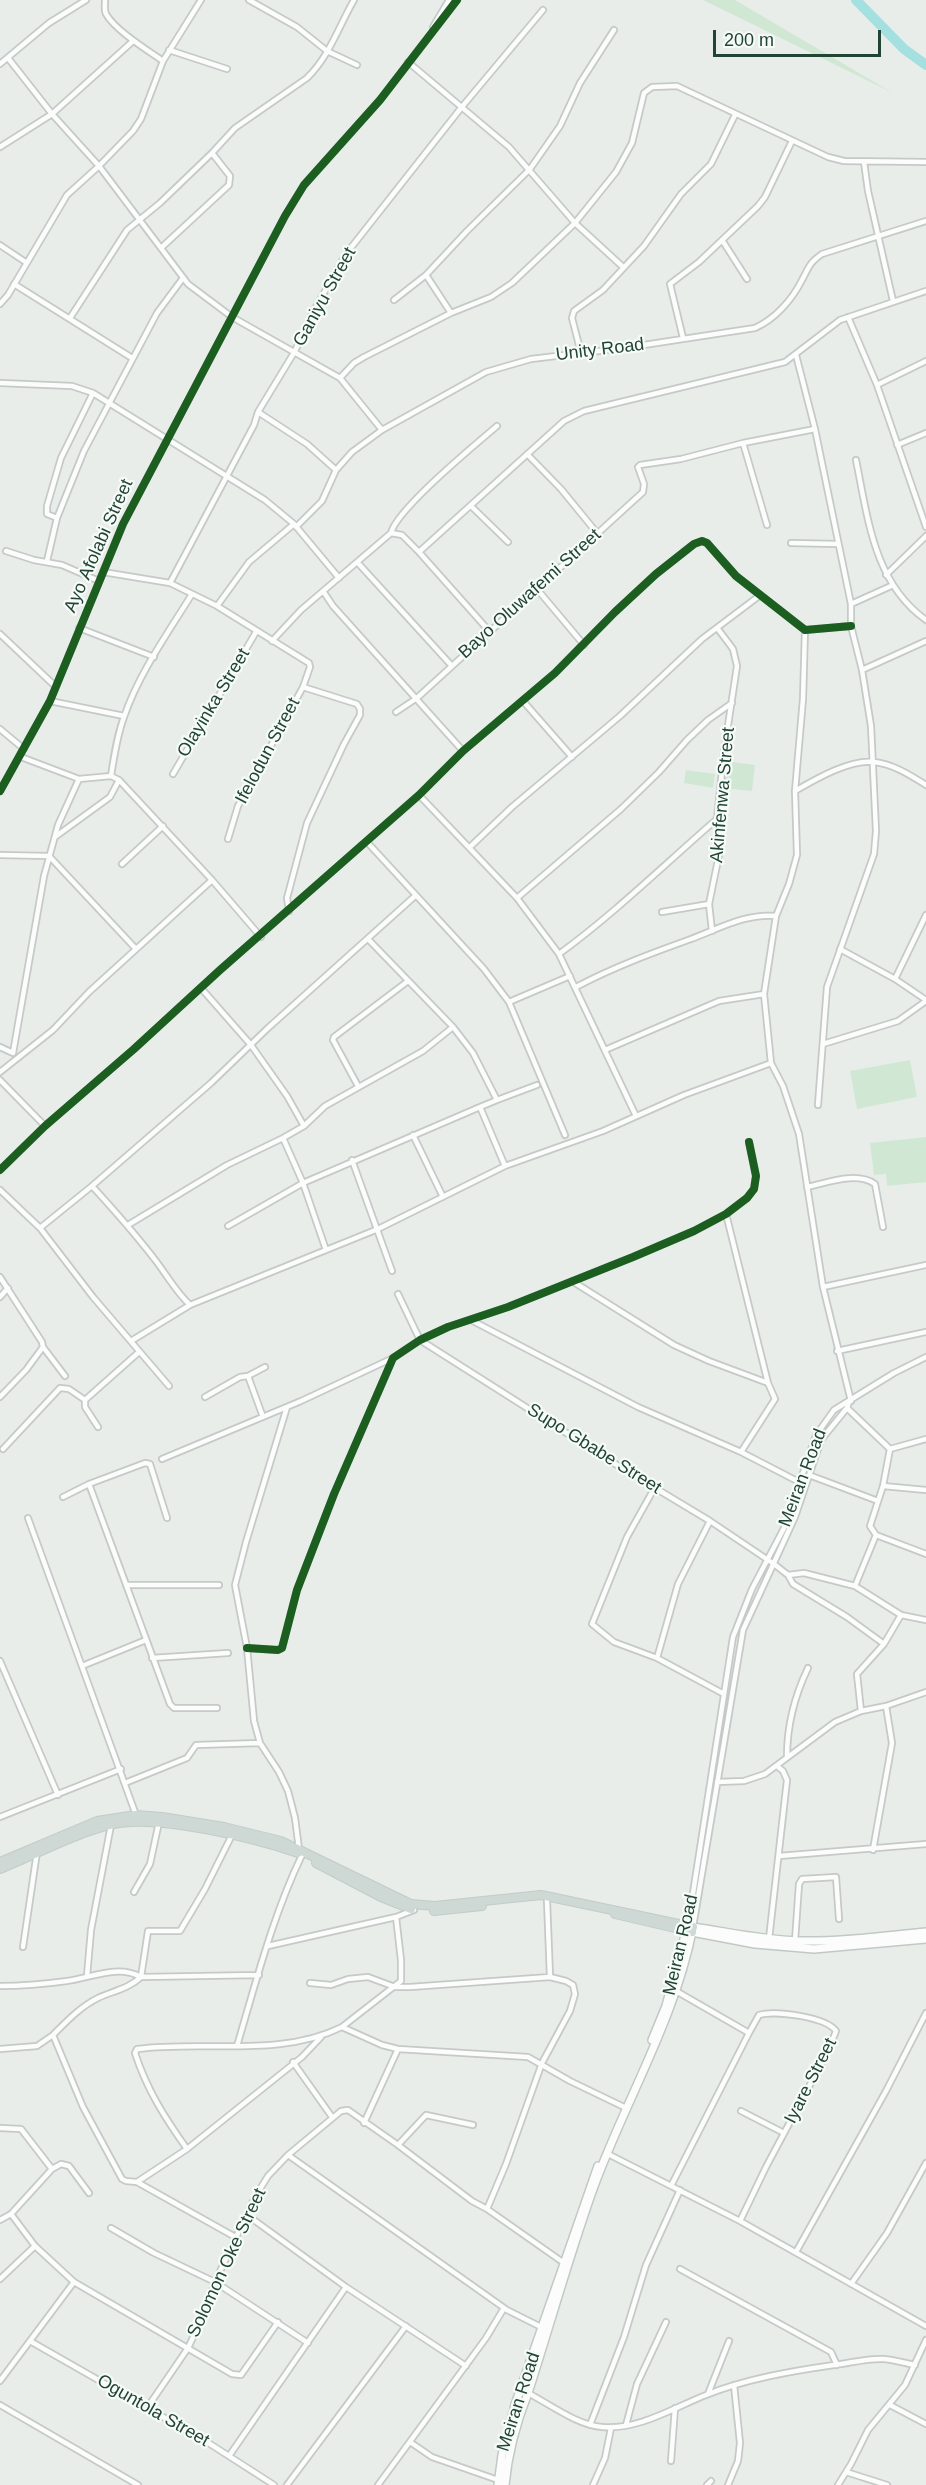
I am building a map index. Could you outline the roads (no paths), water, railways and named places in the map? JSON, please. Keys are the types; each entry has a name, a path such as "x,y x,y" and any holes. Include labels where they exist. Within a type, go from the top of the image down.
{"main road":[{"path":"0,1869 97,1821 136,1815 224,1827 281,1841 381,1897 414,1910 447,1911 521,1900 546,1900 690,1929 769,1939 851,1940 926,1932"},
{"path":"0,1862 111,1824 159,1822 231,1835 301,1852 411,1904 442,1906 541,1895 755,1944 814,1949 926,1939"},
{"name":"Meiran Road","path":"500,2484 511,2442 593,2190 665,2024 676,1991 690,1929"},
{"name":"Meiran Road","path":"500,2484 504,2445 515,2404 543,2328 590,2184 663,2014 681,1964"}],"street":[{"path":"0,64 49,23 86,0"},
{"path":"105,0 105,14 133,41 162,61"},
{"path":"0,304 67,195 99,166 133,131 141,119 162,61 201,0"},
{"path":"249,0 297,27 327,51 357,65"},
{"path":"70,318 127,230 140,221 213,153 235,128 307,78 322,63 354,0"},
{"path":"426,40 449,0"},
{"path":"426,40 458,0"},
{"name":"Ganiyu Street","path":"170,583 258,412 295,351 312,314 346,254 460,108 543,10"},
{"path":"394,300 426,275 466,231 530,169 560,126 580,83 614,30"},
{"name":"Ayo Afolabi Street","path":"0,791 21,757 50,701 123,524 232,316 249,279 304,185 380,100 426,40"},
{"path":"0,147 52,114 133,41"},
{"path":"169,50 227,69"},
{"path":"8,58 52,114 99,166 183,278 232,316 340,378 382,430"},
{"path":"408,62 509,147 575,223 623,267"},
{"path":"340,378 348,368 364,357 451,313 502,291 575,223 616,172 632,144 644,93 652,87 677,86 828,157 844,161 926,162"},
{"path":"581,353 572,314 603,290 644,246 681,194 711,164 735,115"},
{"path":"683,338 670,284 722,240 765,197 792,141"},
{"path":"161,248 229,185 230,176 213,153"},
{"path":"864,162 868,191 880,235 893,301"},
{"name":"Unity Road","path":"217,606 249,562 295,526 322,501 336,470 352,452 382,430 471,379 498,367 531,359 732,333 763,325 788,301 810,263 822,254 926,221"},
{"path":"722,240 747,279"},
{"path":"0,245 27,263"},
{"path":"426,275 451,313"},
{"path":"47,561 57,518 84,451 132,358 164,303 183,278"},
{"path":"14,284 132,358"},
{"path":"419,552 564,421 584,411 785,362 827,328 848,316 926,291"},
{"path":"848,316 877,385 926,527"},
{"path":"796,355 815,429 851,604 851,626 862,670 871,726 876,831 874,854 859,902 827,987 818,1105"},
{"path":"877,385 926,360"},
{"path":"0,383 72,386 93,393 265,500 295,526 339,578"},
{"path":"57,518 47,514 47,506 61,458 93,393"},
{"path":"258,412 307,444 336,470"},
{"path":"103,572 170,583 217,606 272,641 323,591 391,533 396,522 413,503 454,462 497,426"},
{"path":"767,525 743,443 815,429"},
{"path":"897,446 926,434"},
{"name":"Bayo Oluwafemi Street","path":"396,712 417,698 644,492 644,484 638,467 743,443"},
{"path":"527,454 561,489 597,533"},
{"path":"856,460 873,542 886,575 891,586 909,608 926,620"},
{"path":"471,506 508,542"},
{"path":"391,533 402,535 490,632"},
{"path":"886,575 926,536"},
{"path":"0,1170 45,1126 261,937 419,795 463,752 523,702 656,574 694,544 702,541 707,543 736,576 805,630 851,626"},
{"path":"791,543 838,544"},
{"path":"6,551 34,560 47,561 99,581"},
{"path":"358,563 451,665"},
{"path":"851,604 891,586"},
{"path":"537,589 584,645"},
{"path":"323,591 333,606 463,752"},
{"path":"111,776 114,750 124,716 154,657 192,594"},
{"path":"470,847 512,807 620,716 702,639 759,596"},
{"path":"79,628 154,657"},
{"name":"Akinfenwa Street","path":"712,931 709,904 720,855 717,819 737,659 718,629"},
{"path":"805,630 803,699 795,790 797,855 789,885 776,916 764,994 771,1063 783,1086 799,1134 823,1287 849,1404 890,1449"},
{"name":"Olayinka Street","path":"173,774 256,632"},
{"path":"0,633 55,686"},
{"name":"Ifelodun Street","path":"228,839 238,806 303,687 310,668 309,663 272,641"},
{"path":"862,670 926,641"},
{"path":"290,911 287,898 312,811 360,715 357,704 303,687"},
{"path":"50,701 124,716"},
{"path":"523,702 572,757"},
{"path":"517,898 621,809 659,772 687,740 732,703"},
{"path":"0,729 24,749"},
{"path":"21,757 78,779 111,776 119,780 212,880 261,937"},
{"path":"795,790 828,772 872,761 897,768 926,785"},
{"path":"16,1055 49,856 54,837 78,779"},
{"path":"54,837 110,797 119,780"},
{"path":"419,795 517,898 559,954 636,1116"},
{"path":"559,954 612,912 717,819"},
{"path":"122,864 162,826"},
{"path":"367,842 484,969 509,1002 566,1135"},
{"path":"0,855 49,856 136,949"},
{"path":"0,1072 16,1055 53,1030 136,949 212,880"},
{"path":"40,1228 211,1083 415,896"},
{"path":"662,912 709,904"},
{"path":"895,979 926,915"},
{"path":"576,987 613,967 712,931 749,918 776,916"},
{"path":"368,939 453,1027 473,1053 497,1100"},
{"path":"824,1044 898,1021 925,1003 895,979 840,949"},
{"path":"509,1002 570,976"},
{"path":"358,1086 333,1040 334,1037 408,981"},
{"path":"201,988 251,1045 287,1096 304,1126"},
{"path":"605,1050 718,1001 764,994"},
{"path":"128,1225 227,1165 304,1126 325,1106 423,1052 453,1027"},
{"path":"0,1047 16,1055"},
{"path":"131,1341 190,1305 378,1229 505,1166 603,1131 771,1063"},
{"path":"0,1080 45,1126"},
{"path":"228,1226 303,1183 352,1160 537,1085"},
{"path":"480,1107 505,1166"},
{"path":"413,1135 443,1197"},
{"path":"284,1138 303,1183 326,1250"},
{"path":"162,1459 287,1407 393,1358 420,1340 470,1319 508,1307 694,1231 726,1214 747,1198 754,1189 756,1176 749,1142"},
{"path":"352,1160 392,1270"},
{"path":"807,1187 847,1179 871,1181 875,1184 883,1227"},
{"path":"92,1186 128,1225 158,1263 176,1292 190,1305"},
{"path":"0,1190 40,1228 169,1386"},
{"path":"726,1214 768,1383 775,1399 741,1452"},
{"path":"823,1287 926,1265"},
{"path":"0,1277 65,1376"},
{"path":"572,1281 674,1345 768,1383"},
{"path":"0,1297 8,1288"},
{"path":"398,1294 420,1340"},
{"path":"470,1319 638,1407 741,1452 800,1482"},
{"path":"837,1351 926,1332"},
{"name":"Supo Gbabe Street","path":"420,1340 710,1521 774,1563 788,1575 793,1584 847,1617 884,1644"},
{"path":"0,1397 44,1347"},
{"path":"98,1427 85,1407 85,1400 139,1352"},
{"path":"849,1404 894,1373 926,1357"},
{"path":"247,1648 278,1650 282,1648 293,1600 321,1526 393,1358"},
{"path":"205,1397 240,1377 248,1376 265,1367"},
{"path":"248,1376 263,1417"},
{"path":"3,1449 60,1388 69,1389 85,1400"},
{"name":"Meiran Road","path":"690,1929 743,1630 795,1517 821,1440 849,1404"},
{"name":"Meiran Road","path":"697,1887 733,1637 752,1589 784,1528 816,1435 834,1410 849,1404"},
{"path":"237,2046 287,1885 301,1852 288,1791 260,1743 251,1705 247,1648 235,1585 264,1479 287,1407"},
{"path":"890,1449 926,1439"},
{"path":"890,1449 883,1486 870,1526 876,1535 926,1554"},
{"path":"63,1497 89,1484 145,1463 150,1464 167,1518"},
{"path":"809,1475 878,1501"},
{"path":"89,1484 170,1704 174,1708 217,1708"},
{"path":"883,1486 926,1490"},
{"path":"655,1487 627,1537 592,1624 605,1637 621,1646 657,1658 724,1694"},
{"path":"28,1518 136,1815"},
{"path":"657,1658 678,1584 710,1521"},
{"path":"855,1586 876,1535"},
{"path":"788,1575 804,1573 855,1586 901,1615 916,1620 926,1620"},
{"path":"126,1586 219,1585"},
{"path":"861,1711 856,1674 884,1644 901,1615"},
{"path":"82,1666 146,1640"},
{"path":"152,1658 228,1653"},
{"path":"0,1661 58,1795"},
{"path":"787,1757 795,1701 808,1668"},
{"path":"717,1782 753,1779 777,1766 835,1722 861,1711 886,1706 926,1692"},
{"path":"873,1850 892,1743 886,1706"},
{"path":"125,1783 187,1758 196,1745 260,1743"},
{"path":"769,1939 787,1780 783,1771 777,1766"},
{"path":"0,1817 121,1769"},
{"path":"134,1892 150,1864 159,1822"},
{"path":"87,1976 91,1930 111,1824"},
{"path":"0,2049 37,2046 53,2035 83,2007 127,1988 141,1977 148,1931 180,1931 205,1889 231,1835"},
{"path":"779,1856 926,1844"},
{"path":"23,1947 36,1850"},
{"path":"795,1941 799,1884 802,1879 836,1878 839,1919"},
{"path":"546,1900 550,1977"},
{"path":"268,1946 396,1917 414,1910"},
{"path":"188,2149 155,2101 144,2080 135,2053 137,2049 284,2044 321,2037 342,2027 401,1981 402,1970 396,1917"},
{"path":"0,1986 69,1981 87,1976 124,1972 141,1977 259,1975"},
{"path":"310,1983 331,1985 348,1979 369,1977 395,1987 446,1986 550,1977 569,1982 575,1991 563,2028 542,2063 506,2164 487,2209"},
{"path":"671,2186 749,2033 676,1991"},
{"name":"Iyare Street","path":"740,2221 829,2049 836,2031 831,2026 806,2017 776,2013 759,2015 749,2033"},
{"path":"796,2252 886,2091 926,2013"},
{"path":"342,2027 382,2045 398,2049 520,2055 542,2063 570,2081 624,2107"},
{"path":"53,2035 83,2107 122,2179 137,2182 237,2238"},
{"path":"137,2182 188,2149 321,2037"},
{"path":"398,2049 364,2123 398,2145 472,2201 564,2263"},
{"path":"293,2062 332,2117"},
{"name":"Solomon Oke Street","path":"147,2408 188,2348 215,2282 255,2197 268,2176 288,2155 341,2111 348,2110 364,2123"},
{"path":"741,2111 784,2133"},
{"path":"398,2145 426,2115 472,2125"},
{"path":"0,2128 21,2129 52,2169"},
{"path":"608,2154 740,2221 926,2326"},
{"path":"288,2155 504,2308 543,2328"},
{"path":"851,2284 887,2233 926,2163"},
{"path":"0,2220 10,2214 52,2169 61,2164 69,2166 89,2193"},
{"path":"590,2425 624,2337 646,2265 680,2190"},
{"path":"10,2214 35,2246 74,2282 232,2374 241,2375 278,2322"},
{"path":"247,2216 346,2287 466,2366"},
{"path":"111,2228 154,2253 215,2282 308,2343"},
{"path":"0,2279 35,2246"},
{"path":"680,2269 831,2352 837,2365"},
{"path":"0,2381 74,2282"},
{"path":"229,2456 346,2287"},
{"path":"378,2485 466,2366 504,2308"},
{"path":"626,2425 637,2384 666,2322"},
{"path":"287,2485 406,2326"},
{"path":"838,2485 863,2438 905,2385 926,2340"},
{"name":"Oguntola Street","path":"30,2341 229,2456 274,2485"},
{"path":"708,2394 729,2341"},
{"path":"528,2393 590,2425 611,2428 658,2416 734,2385 809,2368 858,2360 885,2359 915,2365"},
{"path":"728,2485 738,2461 740,2443 734,2385"},
{"path":"0,2405 138,2485"},
{"path":"890,2405 926,2424"},
{"path":"671,2461 675,2408"},
{"path":"593,2485 605,2458 611,2428"},
{"path":"410,2442 432,2457 500,2484"},
{"path":"846,2472 887,2485"}],"waterway":[{"path":"856,0 904,49 926,65"}]}
